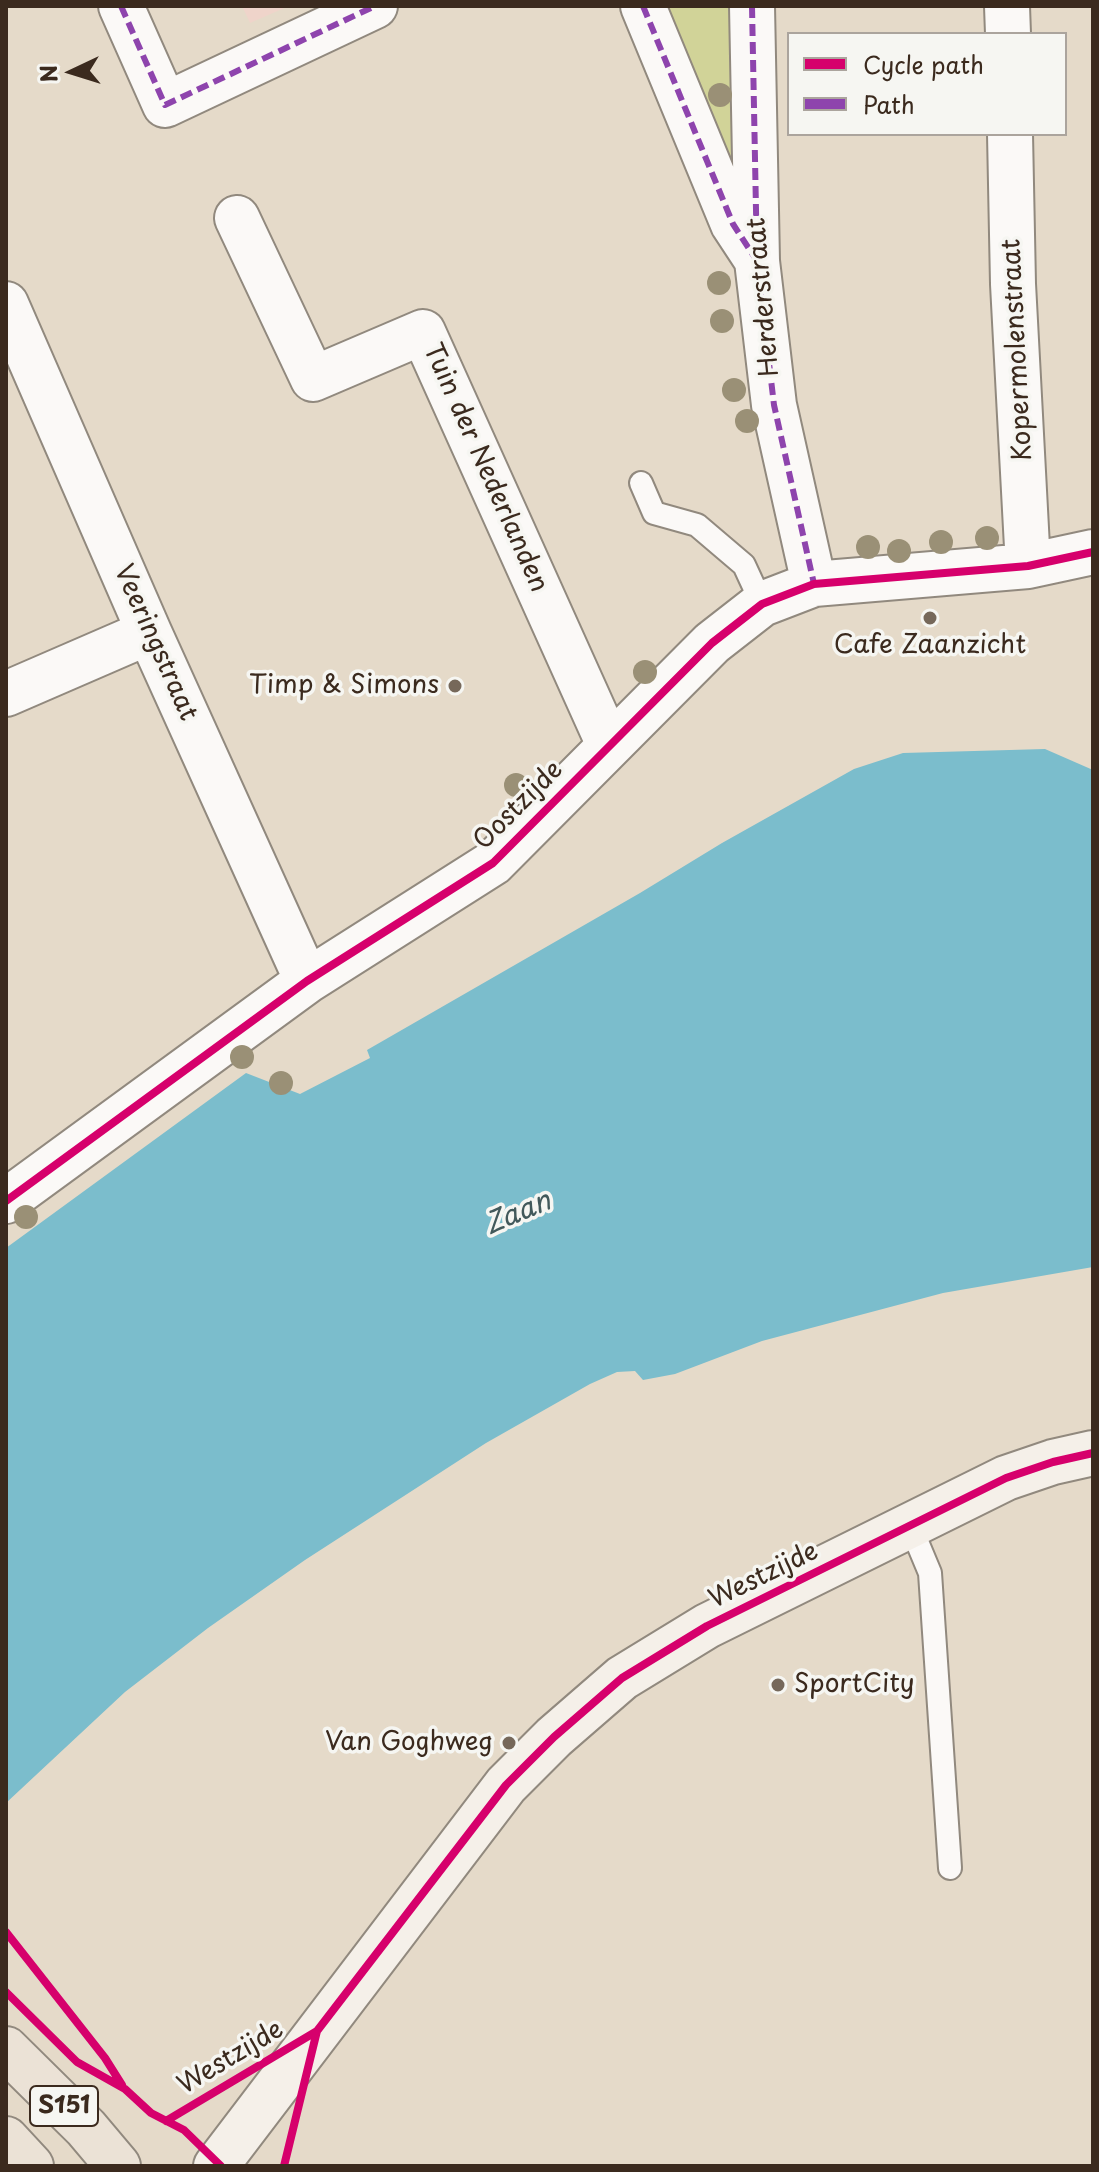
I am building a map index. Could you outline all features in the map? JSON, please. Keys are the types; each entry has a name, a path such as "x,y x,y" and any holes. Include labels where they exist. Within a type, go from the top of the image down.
{"main road":[{"name":"S151","path":"6,2049 86,2128 118,2166"},
{"name":"S151","path":"6,2139 31,2166"}],"street":[{"path":"121,6 165,105 375,6"},
{"path":"643,6 733,224 757,261"},
{"name":"Herderstraat","path":"752,6 757,261 774,405 814,584"},
{"path":"1007,6 1008,32"},
{"name":"Kopermolenstraat","path":"1010,136 1013,284 1028,566"},
{"name":"Tuin der Nederlanden","path":"237,218 313,379 423,332 609,745"},
{"name":"Veeringstraat","path":"9,321 307,981"},
{"name":"Oostzijde","path":"6,1201 307,981 493,863 712,643 762,604 814,584 1028,566 1093,552"},
{"path":"6,694 149,632"},
{"name":"Westzijde","path":"216,2166 506,1785 545,1745 622,1678 707,1626 1006,1478 1093,1453"}],"lane":[{"path":"641,483 654,513 697,525 744,565 762,604"},
{"path":"910,1525 930,1573 950,1868"}],"shaded area":[{"path":"242,6 289,6 250,23"}],"green space":[{"path":"661,6 741,6 738,180"}],"water":[{"name":"Zaan","path":"1045,749 1093,770 1093,1267 943,1293 762,1341 675,1374 643,1380 635,1371 617,1372 590,1384 486,1443 305,1560 208,1628 125,1692 6,1803 6,1248 246,1073 300,1094 370,1058 367,1050 854,769 903,753"}],"marked path":[{"path":"121,6 165,105 375,6"},
{"path":"643,6 733,224 757,261"},
{"path":"752,6 757,261 774,405 814,584"}],"cycle path":[{"path":"6,1201 307,981 493,863 712,643 762,604 814,584 1028,566 1093,552"},
{"path":"166,2121 317,2031 506,1785 554,1737 622,1678 707,1626 1006,1478 1093,1453"},
{"path":"6,1932 105,2058 122,2085"},
{"path":"6,1992 77,2062 125,2089 151,2113 184,2130 221,2166"},
{"path":"284,2166 317,2031"}],"place":[{"name":"Cafe Zaanzicht","path":"930,618"},
{"name":"Timp & Simons","path":"455,686"},
{"name":"SportCity","path":"778,1685"},
{"name":"Van Goghweg","path":"509,1743"}]}
